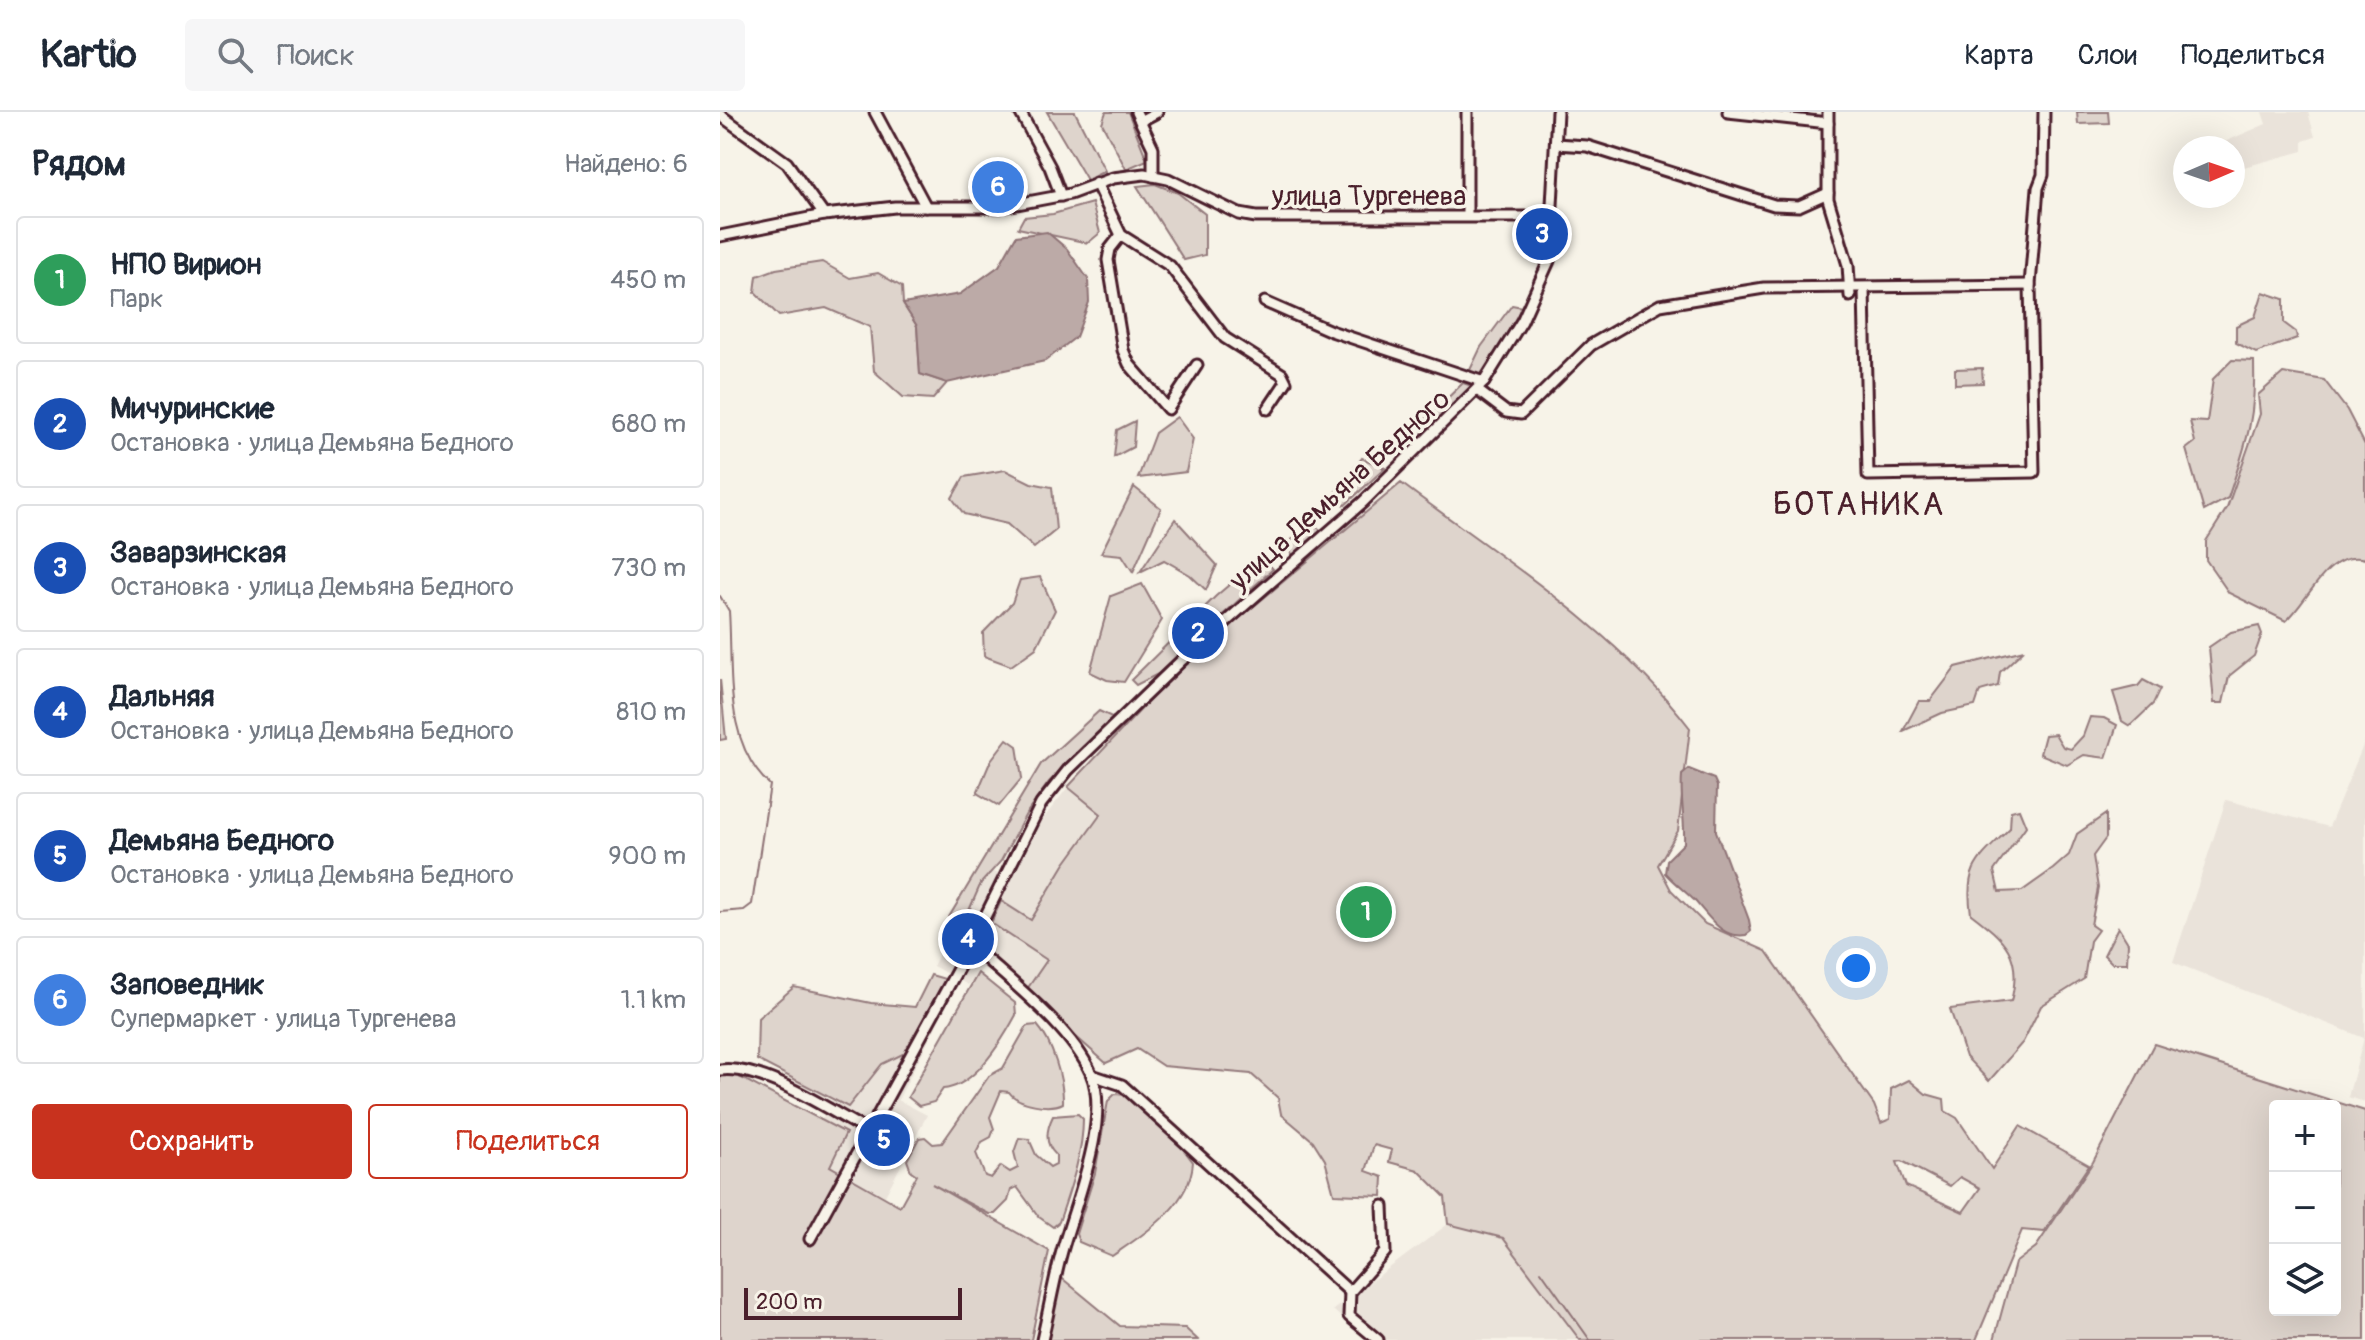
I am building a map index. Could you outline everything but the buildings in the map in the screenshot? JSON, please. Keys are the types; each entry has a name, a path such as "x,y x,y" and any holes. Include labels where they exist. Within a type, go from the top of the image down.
{"street":[{"path":"875,112 926,207"},
{"path":"1020,112 1050,167 1061,196"},
{"path":"1153,176 1153,148 1138,116 1157,112"},
{"path":"1467,112 1467,216"},
{"name":"улица Демьяна Бедного","path":"810,1239 971,945 1041,804 1068,770 1182,660 1392,475 1481,386 1538,290 1549,261 1554,217 1557,112"},
{"path":"1728,112 1828,117 1828,193 1848,265 1850,292"},
{"path":"1864,289 1868,475 2034,472 2030,285 2036,202 2043,175 2044,112"},
{"path":"720,115 787,163 824,215"},
{"path":"1556,144 1587,146 1774,205 1799,206 1828,193"},
{"name":"улица Тургенева","path":"720,236 824,215 926,207 1001,207 1061,196 1096,183 1153,176 1194,190 1239,214 1256,217 1554,217"},
{"path":"1096,183 1121,235 1170,266 1225,338 1282,374 1286,382 1268,409"},
{"path":"1121,235 1110,249 1108,260 1117,323 1129,364 1168,409 1197,365"},
{"path":"1265,302 1331,331 1481,386 1506,412 1521,414 1591,345 1660,305 1764,288 1850,292 1864,289 2030,285"},
{"path":"971,945 1074,1044 1092,1075 1096,1110 1086,1173 1061,1252 1042,1340"},
{"path":"720,1070 742,1070 764,1078 870,1132"},
{"path":"1092,1075 1122,1085 1350,1292"},
{"path":"1378,1340 1349,1316 1350,1292 1385,1252 1383,1206"}],"shaded area":[{"path":"1047,112 1075,112 1105,171 1087,180"},
{"path":"1106,112 1128,112 1147,160 1126,169 1102,123"},
{"path":"2077,112 2108,112 2109,123 2078,124"},
{"path":"2262,112 2308,112 2315,137 2303,141 2303,151 2245,167 2245,136 2238,136 2266,124"},
{"path":"1155,184 1178,193 1205,214 1205,255 1184,260 1137,186"},
{"path":"1092,203 1100,233 1088,243 1018,228 1024,217 1053,214"},
{"path":"1047,232 1067,249 1088,279 1089,302 1076,337 1045,361 947,383 920,374 917,326 903,304 960,294 999,266 1016,236"},
{"path":"822,262 850,278 878,273 902,287 903,304 917,326 920,374 947,383 933,399 903,397 874,371 870,327 826,308 779,316 755,292 757,276 776,269"},
{"path":"2263,292 2284,299 2284,323 2296,332 2297,338 2256,353 2236,343 2236,326 2255,317"},
{"path":"1512,305 1522,307 1483,376 1469,372 1481,347"},
{"path":"2232,360 2254,361 2251,416 2228,498 2204,511 2186,449 2195,442 2190,421 2207,422 2213,379"},
{"path":"1982,368 1983,383 1955,384 1955,369"},
{"path":"2283,373 2324,380 2347,410 2365,445 2365,559 2352,558 2329,569 2286,621 2229,593 2206,560 2206,541 2227,508 2260,414 2258,395"},
{"path":"1463,383 1475,387 1404,455 1396,448"},
{"path":"1177,417 1193,439 1186,472 1138,478 1155,433"},
{"path":"1135,421 1133,447 1114,457 1117,430"},
{"path":"1362,458 1385,468 1345,505 1329,500"},
{"path":"1005,470 1031,483 1052,487 1056,530 1034,548 1007,524 964,514 952,498 964,477"},
{"path":"1401,483 1592,626 1660,692 1690,728 1678,831 1658,865 1671,890 1705,924 1766,951 1874,1105 1881,1123 1890,1119 1891,1089 1909,1080 1926,1094 1944,1099 1945,1111 1957,1118 1992,1169 2020,1126 2089,1165 2044,1232 2022,1230 1976,1340 1580,1340 1503,1238 1448,1224 1445,1197 1418,1170 1389,1162 1392,1150 1374,1145 1366,1171 1383,1177 1382,1196 1334,1194 1325,1160 1313,1141 1281,1114 1278,1098 1251,1074 1163,1066 1137,1049 1106,1063 1025,992 1047,960 991,923 1001,901 1031,920 1064,865 1101,814 1068,787 1179,669","holes":["1902,1161 1950,1186 1960,1177 1980,1188 1963,1212 1906,1186 1897,1162"]},
{"path":"1134,487 1161,508 1133,572 1122,555 1101,553"},
{"path":"1175,519 1217,565 1206,590 1190,575 1164,560 1140,572"},
{"path":"1312,523 1323,532 1295,556 1283,547"},
{"path":"1262,557 1273,569 1158,674 1136,685 1131,680 1216,596"},
{"path":"1040,577 1055,610 1036,648 1011,666 984,656 983,633 1012,603 1020,580"},
{"path":"1142,584 1162,620 1124,682 1107,680 1090,672 1111,596"},
{"path":"2259,626 2262,634 2254,656 2229,676 2223,703 2214,703 2209,647 2231,632"},
{"path":"2024,650 2000,672 1998,686 1980,691 1975,706 1942,713 1903,731 1919,701 1930,701 1956,667"},
{"path":"720,679 726,739 720,740"},
{"path":"2143,680 2160,689 2153,704 2130,726 2122,721 2113,692 2138,686"},
{"path":"1099,711 1114,718 1049,782 1026,814 1001,861 981,883 964,922 949,917 1041,764"},
{"path":"2090,717 2104,718 2117,725 2106,758 2084,755 2067,765 2040,754 2045,735 2055,734 2063,747 2071,749 2083,736"},
{"path":"1007,739 1017,746 1022,778 999,806 977,793 991,760"},
{"path":"2365,741 2365,1102 2348,1097 2364,1038 2173,962 2226,800 2329,827"},
{"path":"1689,769 1714,779 1717,786 1716,831 1749,920 1751,931 1746,935 1723,930 1665,873 1667,860 1684,843 1682,775"},
{"path":"1068,787 1102,814 1064,865 1031,921 991,923 1047,960 1025,992 990,960 968,985 933,966 984,868 1009,878 1029,837"},
{"path":"2019,809 2026,826 1994,871 1999,892 2022,891 2053,869 2069,855 2077,834 2106,814 2106,838 2093,856 2098,888 2091,925 2098,930 2090,941 2084,979 2041,1006 2023,1042 1989,1081 1966,1057 1950,1009 2011,1001 2015,972 2013,960 2002,941 1971,914 1969,898 1976,865 2010,828 2011,811"},
{"path":"2118,927 2128,943 2127,963 2112,963 2104,955"},
{"path":"978,973 1015,1003 1016,1015 976,1072 966,1080 943,1089 934,1102 919,1106 908,1097"},
{"path":"931,975 945,979 905,1053 882,1064 848,1107 757,1060 758,1018 794,987 871,1003 915,1007"},
{"path":"904,1009 936,1026 898,1100 927,1115 885,1196 826,1165 821,1121 843,1080 862,1090"},
{"path":"1037,1025 1048,1041 1056,1062 1063,1103 1034,1105 1001,1091 990,1117 994,1129 991,1137 982,1142 976,1153 985,1176 991,1178 1001,1166 1010,1172 1018,1168 1014,1152 1019,1138 1029,1139 1036,1155 1050,1167 1056,1164 1056,1155 1047,1137 1053,1116 1078,1114 1083,1119 1081,1145 1059,1222 1053,1227 1039,1217 1017,1187 1011,1190 1008,1201 995,1214 989,1214 932,1184 1049,1251 1031,1340 720,1340 720,1076 734,1074 846,1133 830,1166 900,1206 917,1175 911,1171 907,1160 919,1138 925,1137 933,1144 942,1143 989,1076 1003,1068 1027,1026"},
{"path":"2154,1044 2330,1100 2269,1100 2269,1316 2341,1316 2341,1103 2365,1111 2365,1340 1994,1340 2015,1263 2036,1247 2093,1162"},
{"path":"1115,1094 1126,1095 1180,1145 1193,1162 1184,1192 1174,1205 1151,1228 1112,1256 1079,1242 1076,1234 1095,1173 1108,1101"},
{"path":"1448,1224 1503,1238 1580,1340 1366,1340 1333,1310"},
{"path":"1058,1275 1120,1326 1185,1328 1198,1340 1045,1340"}],"waterway":[{"path":"720,596 729,611 731,681 737,727 755,768 770,785 752,904 744,910 720,912"},
{"path":"1541,1271 1590,1340"}],"place":[{"name":"Заповедник","path":"998,187"},
{"name":"Заварзинская","path":"1542,234"},
{"name":"Мичуринские","path":"1198,633"},
{"name":"НПО Вирион","path":"1366,912"},
{"name":"Дальняя","path":"968,939"},
{"name":"Демьяна Бедного","path":"884,1140"}],"district":[{"name":"БОТАНИКА","path":"1859,504"}]}
